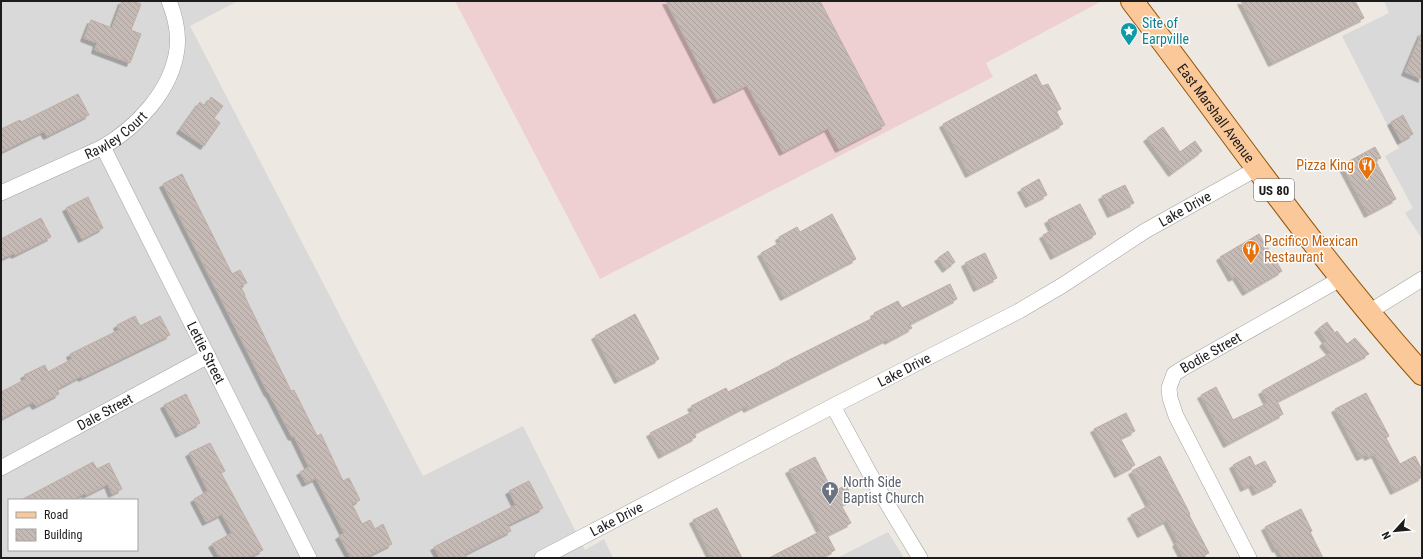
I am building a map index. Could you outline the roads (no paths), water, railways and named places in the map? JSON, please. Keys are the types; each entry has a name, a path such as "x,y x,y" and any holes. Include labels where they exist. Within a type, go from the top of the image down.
{"main road":[{"name":"East Marshall Avenue","path":"1132,1 1342,278 1422,374"}],"street":[{"name":"Rawley Court","path":"1,193 103,147 117,138 145,112 161,91 174,65 177,51 177,30 169,1"},
{"name":"Lettie Street","path":"103,147 310,558"},
{"name":"Lake Drive","path":"542,558 1019,311 1145,231 1258,168"},
{"name":"Bodie Street","path":"1249,558 1176,416 1170,398 1169,388 1174,374 1185,367 1342,278"},
{"path":"1369,312 1422,279"},
{"name":"Dale Street","path":"1,468 208,356"},
{"path":"833,406 887,505 920,558"}],"place":[{"name":"Site of Earpville","path":"1129,46"},
{"name":"Pizza King","path":"1367,180"},
{"name":"Pacifico Mexican Restaurant","path":"1251,264"},
{"name":"North Side Baptist Church","path":"830,505"}]}
